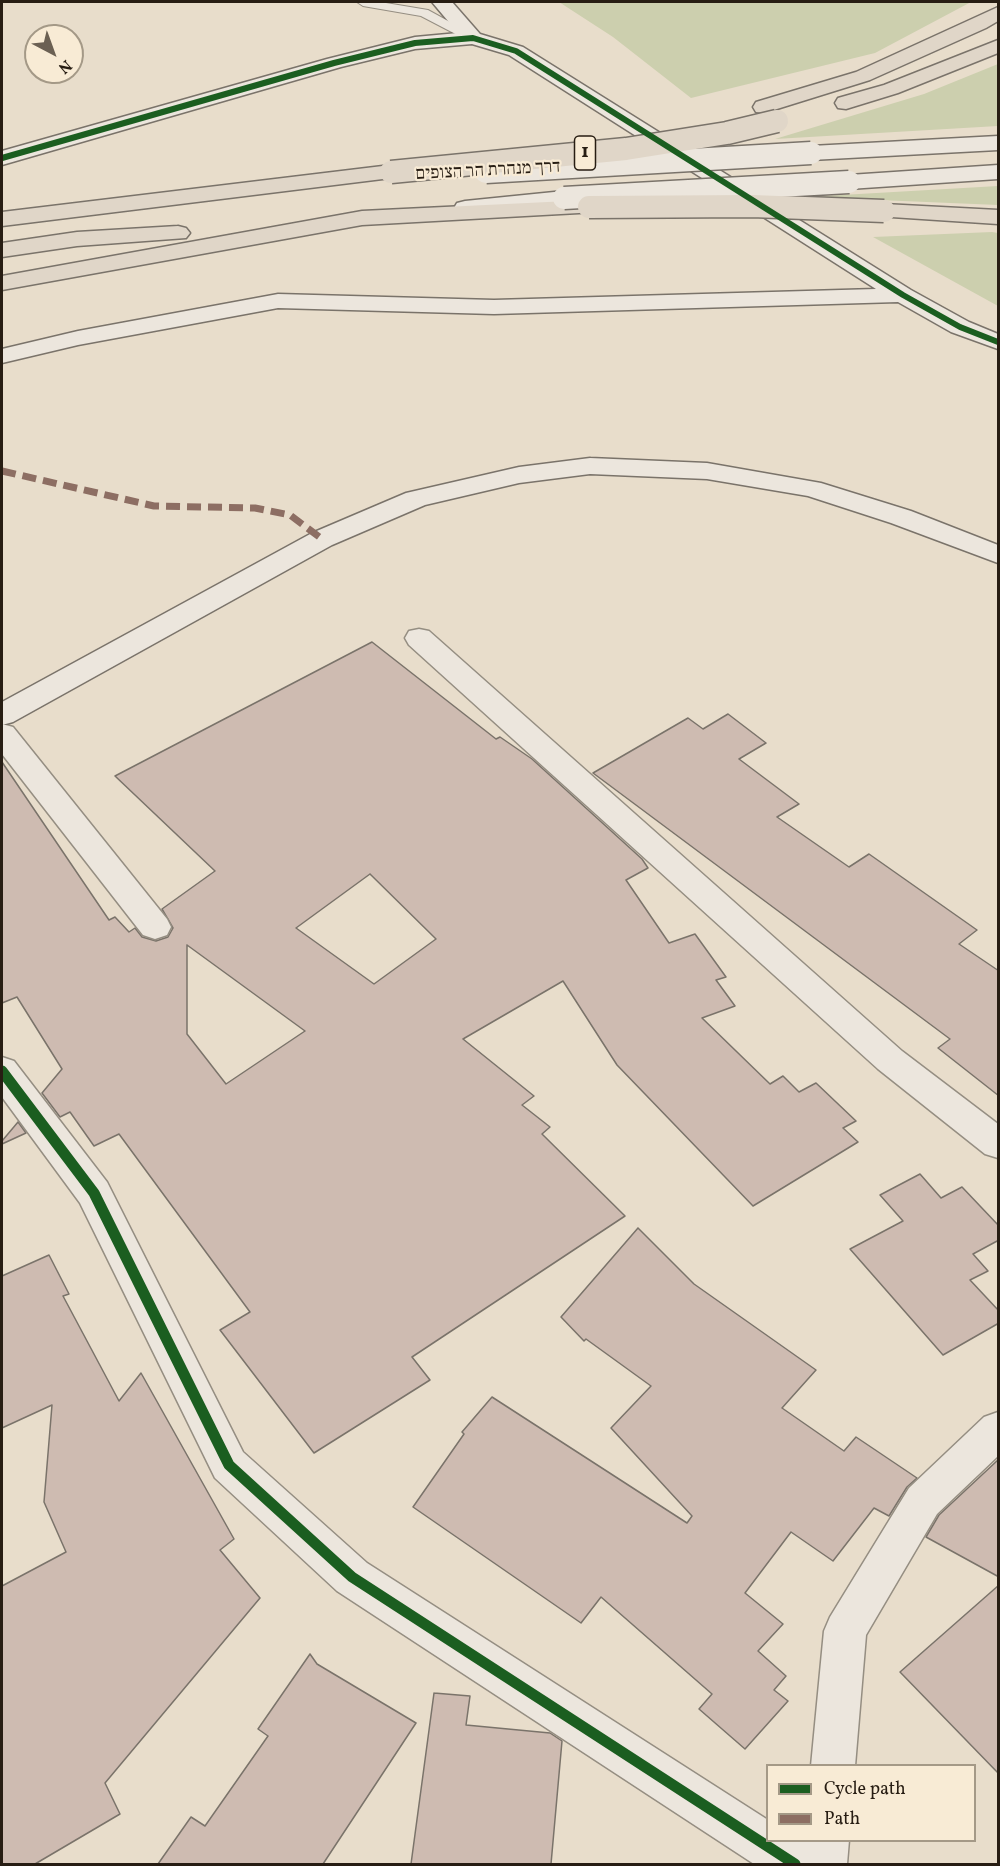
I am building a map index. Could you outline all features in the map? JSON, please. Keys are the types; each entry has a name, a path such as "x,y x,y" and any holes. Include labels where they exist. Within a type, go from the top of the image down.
{"highway":[{"path":"770,114 863,76 999,13"},
{"name":"1","path":"392,175 508,160 626,149 727,133 770,114 891,89 999,46"},
{"path":"2,219 264,186"},
{"path":"2,283 362,218 589,207 752,206 999,217"},
{"path":"2,250 77,239 297,228"},
{"path":"2,267 159,244 297,228"}],"street":[{"path":"442,2 473,38"},
{"path":"2,158 334,63 415,43 473,38 516,51 903,295 960,327 999,342"},
{"name":"דרך מנהרת הר הצופים","path":"264,186 392,175 999,142"},
{"name":"דרך מנהרת הר הצופים","path":"362,218 564,198 999,172"},
{"path":"2,356 89,336 278,302 494,307 903,295"},
{"path":"2,715 322,539 416,499 519,475 590,466 707,471 812,489 901,517 999,555"},
{"path":"419,638 890,1060 999,1144"},
{"path":"2,734 155,927"},
{"path":"2,1071 94,1192 229,1465 352,1577 795,1864"},
{"path":"833,1764 845,1631 923,1501 999,1430"},
{"path":"824,1864 826,1842"}],"lane":[{"path":"363,2 424,13 473,38"}],"green space":[{"path":"559,2 971,2 875,53 691,98 613,37"},
{"path":"998,64 998,126 775,139 924,94"},
{"path":"998,186 998,205 807,197"},
{"path":"992,232 998,233 998,306 873,237"}],"building":[{"path":"372,642 496,739 500,737 532,759 642,859 648,868 626,880 669,943 695,934 726,977 716,980 735,1006 702,1018 770,1084 783,1076 799,1092 816,1083 856,1121 843,1128 858,1142 753,1206 617,1065 563,981 463,1039 534,1096 522,1105 550,1127 542,1134 625,1216 412,1357 430,1380 314,1453 220,1330 250,1312 119,1134 94,1146 70,1112 60,1117 42,1093 62,1069 17,997 2,1003 2,762 109,920 115,917 129,932 135,928 142,937 156,941 168,937 173,928 162,909 215,871 115,776","holes":["370,874 436,939 374,984 296,928","187,945 305,1031 226,1084 187,1034"]},
{"path":"728,714 766,743 739,759 799,804 777,817 849,867 869,854 977,930 959,944 999,971 999,1096 938,1048 950,1039 593,773 688,718 703,729"},
{"path":"18,1122 26,1133 2,1144 2,1141"},
{"path":"920,1174 941,1198 962,1187 999,1226 999,1240 973,1254 988,1271 970,1280 999,1311 999,1323 943,1355 850,1249 903,1221 880,1195"},
{"path":"638,1228 694,1284 816,1370 782,1408 844,1451 856,1437 917,1478 907,1487 889,1516 874,1508 833,1561 791,1532 745,1593 783,1624 758,1651 786,1676 774,1690 788,1701 745,1749 699,1709 712,1694 601,1597 581,1623 413,1507 464,1434 462,1432 492,1397 687,1523 692,1516 611,1428 651,1386 586,1339 584,1341 561,1317"},
{"path":"49,1255 69,1294 63,1296 119,1401 141,1373 234,1539 220,1550 260,1598 105,1783 120,1814 35,1864 2,1864 2,1586 66,1552 44,1502 52,1405 2,1428 2,1276"},
{"path":"999,1459 999,1577 926,1537 939,1515"},
{"path":"999,1585 999,1774 900,1672"},
{"path":"310,1654 317,1664 416,1723 323,1864 158,1864 191,1817 205,1826 268,1736 258,1729"},
{"path":"434,1693 470,1696 466,1725 550,1733 562,1741 551,1864 411,1864"}],"marked path":[{"path":"2,471 28,475 110,498 154,506 255,508 290,515 322,539"}],"cycle path":[{"path":"2,158 334,63 415,43 473,38 516,51 903,295 960,327 998,342"},
{"path":"2,1071 94,1193 229,1465 352,1577 795,1864"}]}
